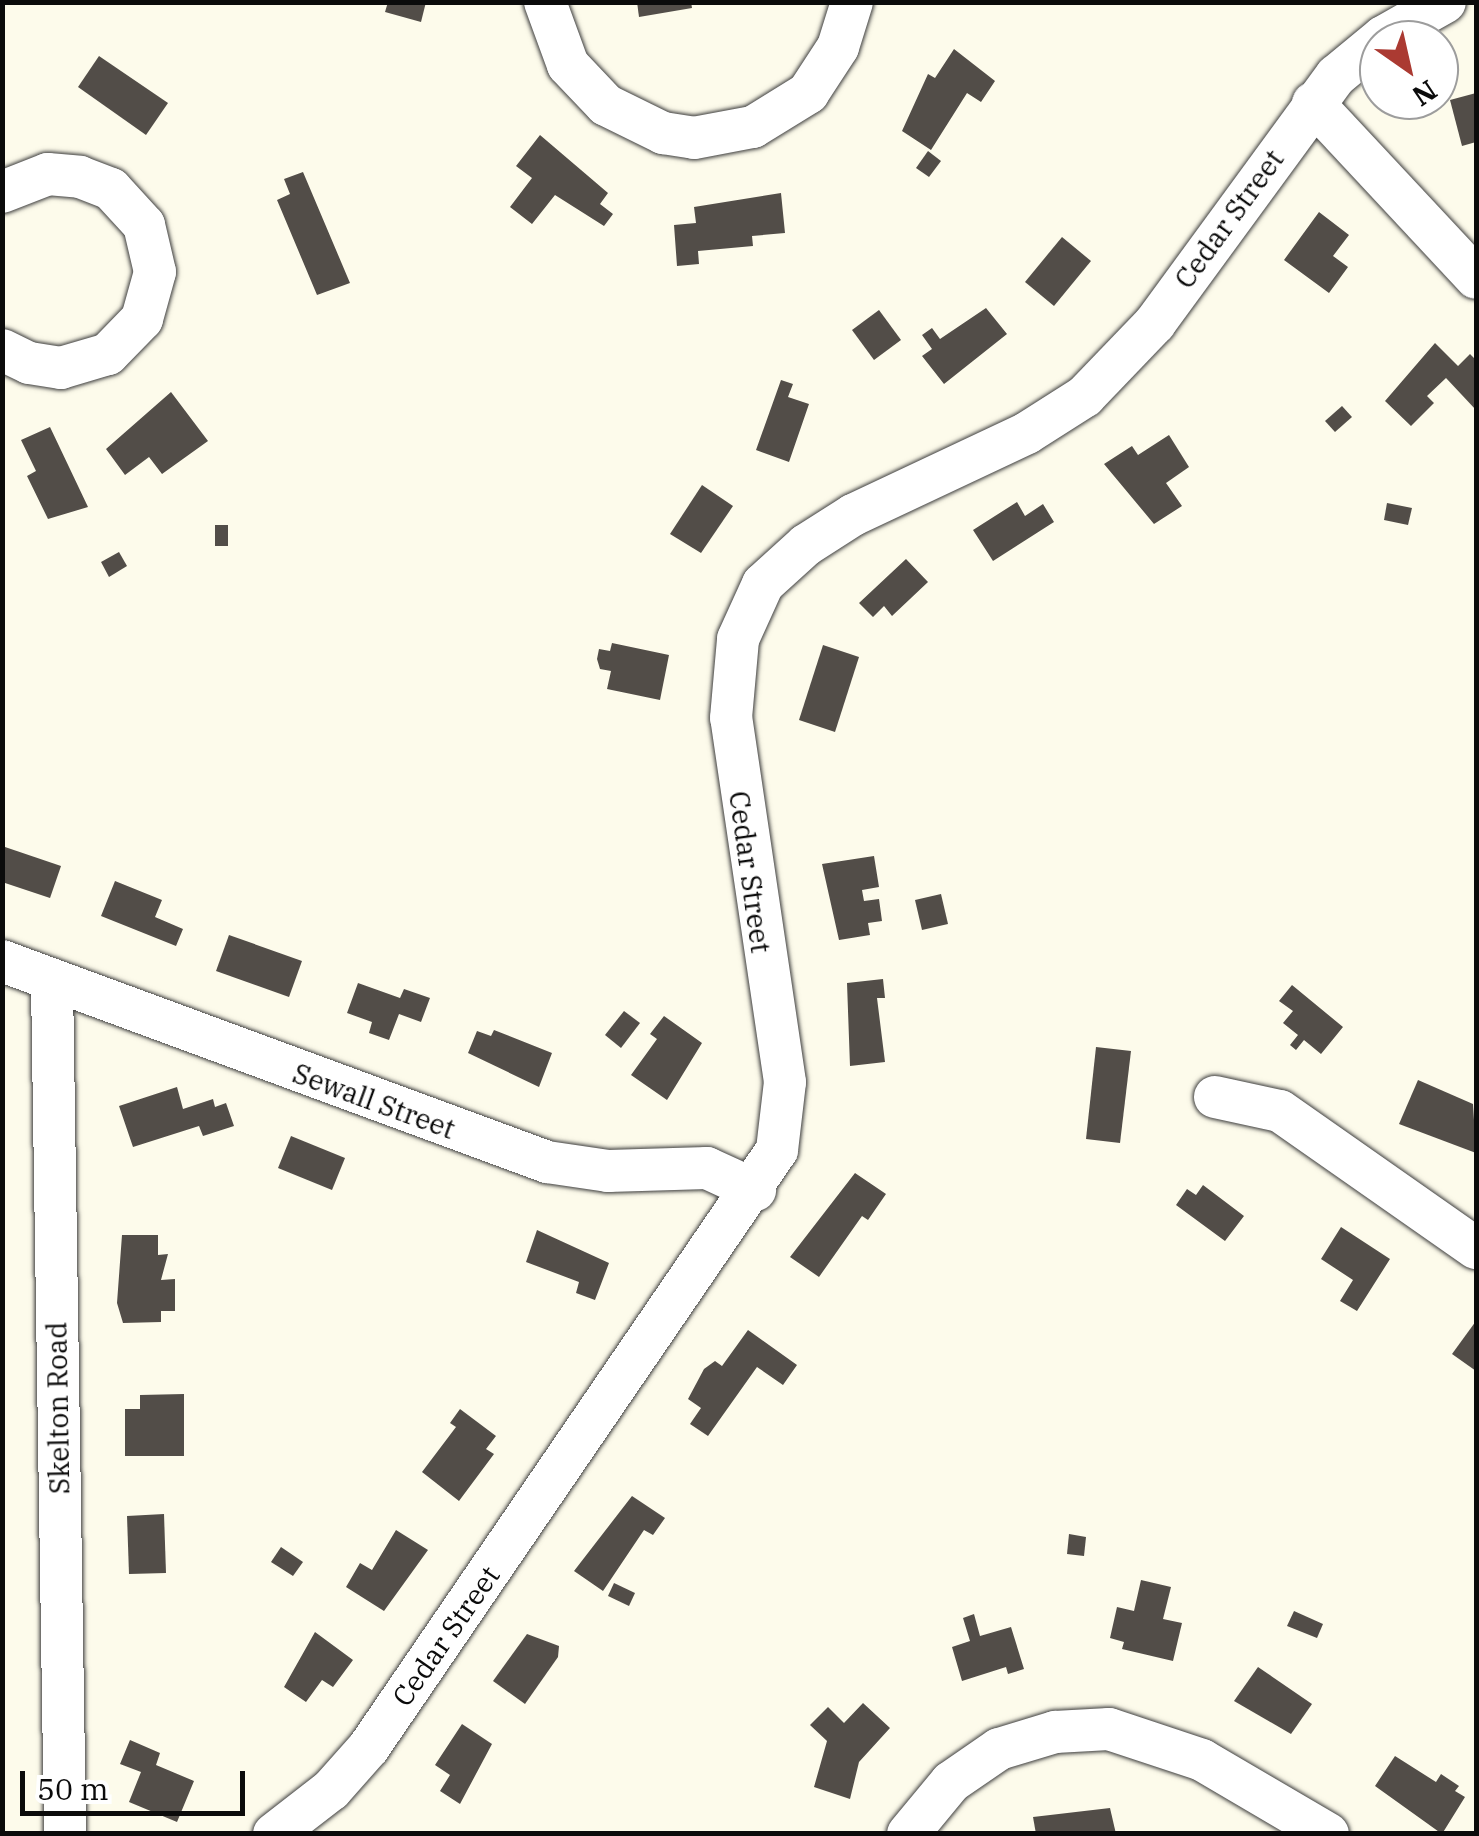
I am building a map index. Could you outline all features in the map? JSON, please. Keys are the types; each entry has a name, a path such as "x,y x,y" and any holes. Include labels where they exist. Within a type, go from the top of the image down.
{"street":[{"path":"545,2 568,65 606,105 663,133 694,138 753,127 808,93 838,47 852,2"},
{"name":"Cedar Street","path":"274,1834 330,1790 369,1747 755,1190 783,1134 786,1102 732,733 734,655 756,596 772,572 820,535 1028,433 1110,374 1313,103 1367,49 1445,2"},
{"path":"1313,103 1476,278"},
{"path":"2,192 48,174 96,182 124,200 144,225 155,272 149,304 133,333 93,361 44,367 2,350"},
{"name":"Sewall Street","path":"2,961 55,984 547,1162 608,1171 707,1168 755,1190"},
{"name":"Skelton Road","path":"55,984 65,1834"},
{"path":"1215,1097 1280,1111 1476,1248"},
{"path":"908,1834 951,1782 999,1749 1054,1732 1110,1728 1202,1760 1328,1834"}],"building":[{"path":"388,2 426,2 421,22 385,12"},
{"path":"637,2 691,2 692,8 639,17"},
{"path":"954,49 995,81 981,102 967,93 931,150 902,131 928,74 935,78"},
{"path":"99,56 168,103 146,135 78,87"},
{"path":"1476,93 1476,142 1462,146 1455,120 1459,120 1459,98"},
{"path":"540,135 608,193 600,204 613,214 604,226 555,195 532,224 510,207 532,178 516,166"},
{"path":"928,151 941,161 929,177 916,168"},
{"path":"303,172 350,283 317,295 277,200 290,194 284,179"},
{"path":"781,193 785,233 752,236 753,246 698,251 699,264 677,266 674,225 696,223 694,207"},
{"path":"1319,212 1349,235 1333,256 1348,267 1329,293 1284,260"},
{"path":"1062,237 1091,261 1054,306 1025,282"},
{"path":"986,308 1007,334 944,384 922,356 932,349 922,335 932,328 940,339"},
{"path":"879,310 901,340 874,360 852,330"},
{"path":"1435,343 1458,366 1470,354 1476,360 1476,410 1446,378 1427,396 1434,403 1411,426 1385,401"},
{"path":"781,380 793,384 788,397 809,404 789,462 756,450"},
{"path":"171,392 208,441 162,474 149,457 125,475 106,449"},
{"path":"1342,406 1352,417 1335,432 1325,421"},
{"path":"50,427 88,507 48,519 27,476 36,471 21,440"},
{"path":"1169,435 1189,467 1166,483 1182,506 1154,524 1104,464 1132,446 1138,455"},
{"path":"702,485 733,506 701,553 670,534"},
{"path":"1017,502 1025,516 1043,504 1054,522 993,561 973,530"},
{"path":"1387,503 1412,508 1408,525 1384,520"},
{"path":"215,525 228,525 228,546 215,546"},
{"path":"119,552 127,566 109,577 101,562"},
{"path":"906,559 928,582 892,616 884,606 873,617 859,603"},
{"path":"612,643 669,655 660,700 607,689 611,671 600,669 597,659 599,649 610,651"},
{"path":"823,645 859,657 835,732 799,720"},
{"path":"5,847 61,866 50,898 2,882"},
{"path":"874,856 879,887 862,890 864,901 879,899 882,921 868,923 870,935 839,940 822,864"},
{"path":"115,881 162,900 155,917 183,929 176,946 101,916"},
{"path":"941,894 948,924 922,930 915,900"},
{"path":"229,935 302,961 289,997 216,971"},
{"path":"883,979 885,998 877,998 885,1062 850,1066 847,983"},
{"path":"358,983 400,998 404,989 430,998 421,1022 399,1014 389,1040 369,1033 372,1022 347,1013"},
{"path":"1292,985 1343,1027 1321,1054 1304,1040 1296,1050 1290,1045 1298,1035 1283,1023 1293,1011 1279,1001"},
{"path":"624,1011 640,1023 621,1048 605,1035"},
{"path":"664,1016 702,1043 667,1100 631,1075 657,1039 650,1034"},
{"path":"494,1030 552,1053 539,1087 468,1053 477,1031 491,1036"},
{"path":"1096,1047 1131,1051 1120,1143 1086,1139"},
{"path":"1418,1080 1473,1104 1476,1153 1399,1124"},
{"path":"177,1087 183,1109 213,1099 215,1107 226,1103 234,1126 203,1136 199,1126 133,1147 119,1106"},
{"path":"291,1136 345,1158 332,1190 278,1168"},
{"path":"855,1173 886,1194 868,1220 862,1216 819,1277 790,1257"},
{"path":"1203,1185 1244,1216 1225,1241 1176,1205 1187,1189 1196,1195"},
{"path":"1341,1227 1390,1259 1357,1311 1340,1301 1353,1280 1321,1259"},
{"path":"537,1230 609,1263 595,1300 576,1293 579,1282 526,1262"},
{"path":"122,1235 158,1235 158,1255 168,1254 161,1280 175,1279 175,1311 161,1311 161,1322 123,1323 117,1303"},
{"path":"1476,1321 1476,1371 1452,1354"},
{"path":"748,1330 797,1365 783,1385 757,1367 708,1436 690,1424 701,1408 688,1399 704,1369 715,1361 722,1366"},
{"path":"184,1394 184,1456 125,1456 125,1409 140,1409 140,1395"},
{"path":"460,1409 496,1436 486,1449 494,1454 459,1501 422,1472 456,1427 450,1423"},
{"path":"632,1496 665,1518 653,1535 644,1530 603,1591 574,1571"},
{"path":"164,1514 166,1573 129,1574 127,1516"},
{"path":"396,1530 428,1550 384,1611 346,1587 360,1563 372,1570"},
{"path":"1069,1534 1086,1537 1084,1556 1067,1554"},
{"path":"281,1547 303,1562 293,1576 271,1562"},
{"path":"1141,1580 1171,1587 1163,1619 1182,1623 1173,1661 1122,1649 1124,1642 1110,1638 1117,1607 1134,1611"},
{"path":"614,1583 635,1593 629,1606 608,1596"},
{"path":"1294,1611 1323,1624 1317,1638 1287,1626"},
{"path":"974,1614 980,1636 1011,1627 1024,1669 1008,1674 1006,1667 962,1681 952,1647 970,1641 963,1618"},
{"path":"315,1632 353,1660 333,1687 322,1680 306,1702 284,1687"},
{"path":"527,1634 559,1646 558,1657 525,1704 493,1681"},
{"path":"1258,1667 1312,1704 1291,1734 1234,1701"},
{"path":"863,1703 890,1728 859,1762 850,1799 814,1787 827,1741 810,1725 828,1707 844,1723"},
{"path":"462,1724 492,1744 460,1804 440,1791 450,1775 435,1765"},
{"path":"130,1740 160,1753 156,1765 194,1781 177,1822 129,1802 141,1772 120,1764"},
{"path":"1395,1756 1436,1782 1441,1774 1459,1786 1455,1791 1465,1797 1442,1834 1375,1786"},
{"path":"1110,1808 1116,1834 1036,1834 1033,1817"}]}
